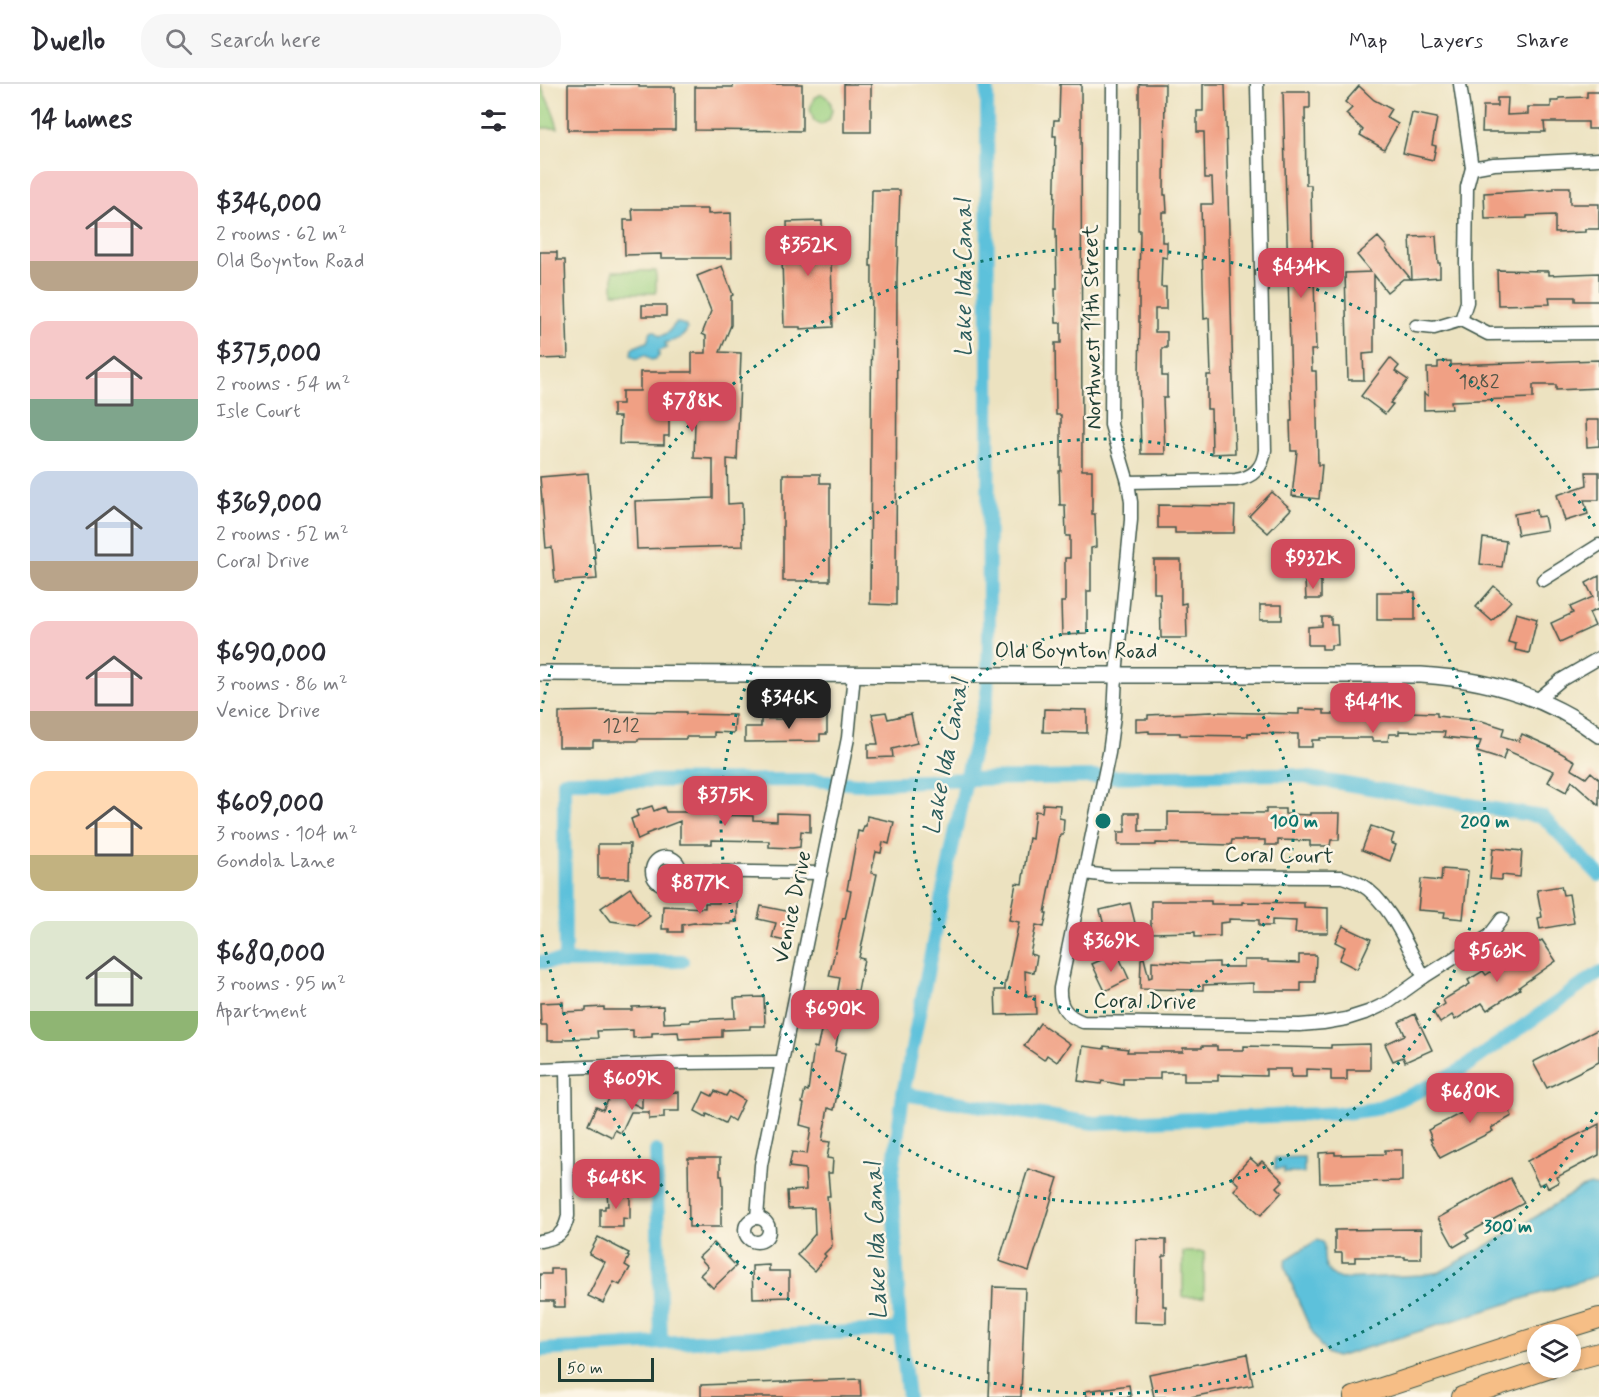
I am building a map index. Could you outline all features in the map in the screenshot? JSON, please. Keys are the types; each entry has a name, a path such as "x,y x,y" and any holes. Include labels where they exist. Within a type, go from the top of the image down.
{"main road":[{"path":"1580,1324 1599,1318"},
{"path":"1354,1397 1527,1341"},
{"path":"1581,1358 1599,1353"},
{"path":"1462,1397 1527,1376"}],"street":[{"name":"Northwest 11th Street","path":"1113,84 1111,425 1128,482 1131,502 1116,675"},
{"path":"1128,482 1236,480 1253,474 1264,459 1257,84"},
{"path":"1460,84 1472,168 1467,187 1467,302 1461,320"},
{"path":"1472,168 1494,164 1599,159"},
{"path":"1416,326 1434,328 1461,320 1488,334 1599,333"},
{"path":"1543,580 1599,545"},
{"path":"1537,700 1561,680 1599,658"},
{"name":"Old Boynton Road","path":"540,673 1421,675 1463,679 1504,688 1537,700 1572,717 1599,735"},
{"name":"Venice Drive","path":"757,1218 761,1165 844,761 854,674"},
{"name":"Coral Drive","path":"1116,675 1109,753 1060,988 1059,997 1062,1006 1074,1019 1083,1022 1300,1025 1346,1019 1389,1002 1424,976 1489,936 1503,919"},
{"path":"680,872 821,873"},
{"name":"Coral Court","path":"1084,873 1109,876 1342,877 1360,884 1380,900 1424,976"},
{"path":"540,1069 782,1062"},
{"path":"540,1241 550,1239 564,1230 568,1216 566,1068"}],"green space":[{"path":"540,84 553,112 558,128 540,128"},
{"path":"822,94 830,100 832,110 829,120 821,125 814,121 810,109 814,98"},
{"path":"613,271 656,271 656,293 613,293"},
{"path":"1183,1252 1204,1252 1204,1297 1183,1297"}],"water":[{"path":"676,323 685,325 686,332 678,339 665,343 667,348 659,351 656,359 651,360 645,355 636,358 631,355 632,348 647,342 651,331 655,331 660,336 667,333"},
{"path":"1304,1157 1304,1173 1284,1173 1284,1169 1275,1169 1275,1158"},
{"path":"1590,1185 1599,1187 1599,1275 1337,1357 1328,1354 1316,1338 1286,1269 1287,1259 1317,1240 1323,1242 1324,1261 1327,1268 1331,1274 1341,1279 1440,1272 1515,1230 1579,1189"}],"building":[{"path":"568,84 639,84 639,87 675,87 675,130 568,130"},
{"path":"733,84 802,84 802,131 695,130 695,87 733,87"},
{"path":"844,84 871,84 871,132 844,132"},
{"path":"1060,84 1081,84 1082,470 1092,470 1092,514 1095,514 1096,547 1091,548 1091,591 1087,591 1087,634 1062,635 1061,602 1065,602 1065,558 1070,558 1070,536 1066,536 1065,505 1060,505 1061,415 1056,415 1055,343 1061,343 1061,323 1056,323 1056,229 1054,229 1056,136 1053,136 1054,120 1059,120"},
{"path":"1139,84 1165,84 1164,195 1166,195 1167,212 1162,212 1162,242 1167,242 1167,258 1162,257 1161,287 1166,287 1166,309 1155,309 1155,332 1167,332 1167,348 1162,348 1162,376 1167,376 1167,398 1163,398 1165,454 1141,454"},
{"path":"1203,84 1225,84 1235,453 1212,454 1211,409 1207,409 1207,375 1211,375 1209,318 1204,319 1201,204 1213,204 1212,178 1205,178 1204,132 1197,132 1197,111 1203,111"},
{"path":"1359,86 1374,100 1391,109 1386,117 1398,124 1384,149 1360,135 1363,130 1346,114 1352,108 1345,102"},
{"path":"1283,92 1310,92 1310,108 1305,108 1306,185 1311,185 1316,350 1311,350 1312,371 1316,371 1318,465 1322,465 1319,499 1292,496 1297,451 1291,451"},
{"path":"1587,92 1599,92 1599,129 1588,129 1588,122 1544,122 1545,132 1482,132 1483,106 1497,106 1497,98 1508,98 1507,115 1528,114 1528,107 1551,107 1551,101 1559,101 1559,98 1587,97"},
{"path":"1412,113 1437,118 1432,145 1436,146 1433,160 1403,153"},
{"path":"1554,187 1570,187 1570,204 1599,204 1599,229 1555,233 1555,215 1485,219 1484,193 1554,189"},
{"path":"872,190 900,190 897,275 896,605 870,604"},
{"path":"632,209 708,209 708,214 731,213 732,258 661,258 661,254 625,255 624,220 633,220"},
{"path":"822,221 822,230 830,229 833,327 800,329 800,327 784,327 782,259 788,259 787,222"},
{"path":"1436,236 1440,277 1412,279 1410,237"},
{"path":"1378,237 1411,279 1403,279 1387,292 1374,275 1374,353 1363,354 1364,380 1348,380 1345,273 1371,272 1357,255"},
{"path":"540,252 557,252 557,260 565,260 568,358 540,359"},
{"path":"722,266 733,295 731,296 731,325 720,352 741,353 737,460 727,459 728,504 742,503 743,546 637,549 635,501 713,498 713,459 694,458 695,422 690,422 691,406 669,406 669,436 664,436 664,445 619,444 620,417 613,417 613,404 622,404 622,391 640,391 640,372 692,372 692,353 706,353 706,336 702,334 711,311 697,276"},
{"path":"1497,270 1549,271 1549,275 1599,273 1599,301 1575,301 1575,297 1549,297 1550,304 1498,305"},
{"path":"642,305 666,305 666,316 642,316"},
{"path":"1390,358 1399,366 1395,371 1408,380 1390,403 1393,404 1385,414 1361,396"},
{"path":"1599,360 1599,388 1556,390 1556,385 1533,385 1533,398 1451,401 1452,409 1424,410 1424,393 1428,396 1427,368 1438,368 1438,362 1451,361 1451,365"},
{"path":"1586,420 1599,420 1599,446 1587,447"},
{"path":"1586,472 1599,472 1599,500 1584,500 1588,514 1565,521 1557,495 1587,485"},
{"path":"588,473 597,579 555,582 552,547 546,548 540,477"},
{"path":"783,474 820,474 820,483 830,483 830,581 783,581"},
{"path":"1272,492 1291,509 1268,533 1249,516"},
{"path":"1158,505 1235,506 1234,533 1175,533 1175,528 1158,528"},
{"path":"1536,510 1537,517 1544,516 1547,530 1518,535 1514,514"},
{"path":"1483,538 1506,541 1502,567 1480,564"},
{"path":"1154,560 1181,560 1181,604 1186,603 1187,638 1161,638 1160,593 1154,593"},
{"path":"1599,576 1599,609 1589,613 1595,626 1560,642 1551,623 1573,613 1570,607 1593,597 1586,583"},
{"path":"1321,580 1321,599 1306,599 1305,581"},
{"path":"1494,586 1511,601 1492,621 1476,607"},
{"path":"1377,592 1415,592 1415,620 1377,620"},
{"path":"1260,605 1282,605 1282,620 1260,620"},
{"path":"1516,613 1537,619 1529,653 1515,650 1516,644 1508,642"},
{"path":"1322,617 1331,617 1331,625 1337,625 1338,645 1331,645 1331,649 1322,649 1322,645 1308,645 1308,627 1322,626"},
{"path":"1044,709 1087,710 1087,733 1043,732"},
{"path":"1299,709 1324,710 1324,714 1437,713 1437,716 1482,721 1504,728 1502,736 1519,741 1522,734 1575,761 1571,769 1586,778 1591,772 1599,779 1599,805 1572,781 1566,792 1548,782 1554,771 1506,750 1503,760 1477,752 1481,741 1444,737 1445,732 1399,731 1399,734 1389,734 1388,741 1372,741 1372,738 1320,738 1320,740 1312,740 1312,747 1298,747 1298,734 1248,733 1248,736 1136,732 1136,719 1148,719 1148,715 1211,712 1299,714"},
{"path":"559,712 735,715 734,733 714,732 714,737 686,737 686,739 593,741 593,747 559,747"},
{"path":"886,712 888,719 911,714 917,743 892,749 893,757 868,758 868,744 878,744 872,714"},
{"path":"801,713 812,713 812,717 827,716 827,734 820,734 820,741 745,742 745,727 761,727 761,719 801,717"},
{"path":"1043,804 1060,805 1059,818 1064,819 1063,835 1060,835 1044,927 1036,925 1030,954 1037,956 1034,973 1025,971 1026,996 1035,995 1036,1014 996,1015 995,990 1005,990 1019,922 1009,920 1016,883 1022,884 1029,838 1032,839 1035,811 1042,812"},
{"path":"652,806 654,811 664,807 666,812 712,812 712,815 753,816 753,820 777,821 777,813 810,814 810,832 801,831 800,847 792,848 769,847 769,841 712,840 712,844 680,844 680,821 646,834 647,836 638,840 631,819 638,816 636,811"},
{"path":"1266,809 1285,809 1285,814 1340,813 1339,840 1331,840 1330,846 1310,846 1310,841 1278,840 1278,845 1265,845 1265,840 1232,840 1231,845 1156,843 1156,845 1118,845 1118,832 1125,832 1125,813 1139,813 1139,831 1168,831 1168,812 1266,813"},
{"path":"867,816 894,822 889,844 883,842 881,853 876,852 871,873 877,874 859,958 864,959 858,991 854,990 847,1026 840,1025 835,1051 845,1053 834,1110 828,1108 822,1141 830,1142 827,1158 833,1159 832,1173 828,1173 830,1196 827,1196 832,1246 824,1254 826,1256 814,1271 797,1255 815,1234 814,1208 788,1209 787,1191 806,1190 805,1169 789,1167 792,1152 807,1154 811,1128 800,1125 804,1104 802,1103 805,1090 808,1091 814,1047 817,1048 826,1011 823,1011 826,998 836,1000 840,978 829,976 851,891 847,890 858,831 862,832 866,826"},
{"path":"1371,826 1394,834 1391,843 1396,845 1390,861 1362,850"},
{"path":"598,844 630,844 629,878 598,878"},
{"path":"1493,848 1522,851 1520,877 1502,875 1502,880 1490,879"},
{"path":"1442,869 1468,871 1463,919 1444,917 1445,912 1418,910 1421,879 1441,881"},
{"path":"1561,886 1563,895 1569,894 1574,923 1540,929 1538,918 1542,917 1537,890"},
{"path":"630,888 650,916 638,925 611,921 601,908"},
{"path":"720,898 737,898 737,922 682,925 682,932 669,932 669,929 662,929 663,906 705,908 705,903 719,903"},
{"path":"1151,901 1211,901 1211,904 1304,903 1304,907 1328,908 1328,933 1295,933 1296,921 1272,920 1272,926 1259,926 1259,920 1229,919 1229,922 1220,923 1220,936 1195,937 1195,932 1151,933"},
{"path":"1130,903 1135,923 1105,930 1100,910"},
{"path":"761,906 791,912 785,941 772,938 776,923 758,919"},
{"path":"1343,926 1371,939 1357,969 1339,960 1345,947 1335,942"},
{"path":"1542,940 1556,961 1519,987 1520,989 1487,1010 1482,1003 1455,1020 1452,1015 1440,1023 1433,1012 1445,1004 1443,1000 1470,984 1468,980 1483,971 1486,975 1524,949 1526,951"},
{"path":"1299,955 1316,955 1315,982 1301,982 1301,991 1253,991 1253,983 1203,985 1203,990 1140,989 1141,959 1144,958 1149,978 1152,977 1152,961 1219,962 1219,967 1244,967 1244,960 1299,963"},
{"path":"1108,957 1110,961 1119,957 1129,979 1105,991 1092,964"},
{"path":"764,997 765,1026 722,1030 722,1037 679,1039 678,1032 652,1033 652,1037 633,1038 633,1030 597,1031 598,1038 547,1041 547,1025 541,1025 540,1003 563,1002 563,1012 586,1011 586,1008 632,1010 632,1007 663,1006 664,1023 735,1018 734,998"},
{"path":"1415,1014 1432,1050 1405,1062 1403,1057 1393,1061 1385,1044 1405,1035 1399,1022"},
{"path":"1040,1023 1070,1044 1057,1062 1047,1055 1044,1060 1024,1046"},
{"path":"1599,1029 1599,1062 1547,1088 1533,1062"},
{"path":"1370,1044 1370,1070 1347,1070 1347,1080 1331,1080 1331,1070 1306,1069 1306,1077 1291,1077 1291,1069 1266,1069 1266,1076 1218,1075 1218,1081 1184,1081 1184,1072 1160,1072 1160,1079 1123,1079 1123,1085 1102,1081 1101,1084 1078,1081 1083,1046 1128,1049 1127,1052 1183,1052 1183,1048 1202,1048 1202,1046 1217,1046 1217,1050 1244,1050 1244,1046 1331,1048 1331,1045"},
{"path":"1497,1088 1512,1116 1491,1128 1493,1131 1440,1158 1428,1130 1485,1101 1482,1096"},
{"path":"715,1091 726,1096 729,1091 744,1100 734,1121 728,1117 725,1123 695,1111 704,1092 712,1096"},
{"path":"679,1092 679,1111 664,1111 664,1118 649,1119 649,1112 631,1112 621,1133 615,1130 612,1137 588,1125 596,1107 603,1110 612,1093 642,1108 642,1093"},
{"path":"1599,1124 1599,1155 1557,1177 1559,1182 1548,1188 1545,1182 1539,1185 1527,1161"},
{"path":"1385,1150 1402,1150 1402,1181 1320,1183 1319,1153 1385,1154"},
{"path":"688,1158 720,1158 720,1176 722,1176 723,1186 721,1227 689,1227"},
{"path":"1250,1158 1258,1165 1262,1161 1283,1181 1277,1187 1282,1192 1261,1215 1234,1190 1239,1185 1232,1178"},
{"path":"1028,1169 1058,1178 1029,1271 999,1261"},
{"path":"1510,1178 1524,1203 1466,1234 1469,1238 1454,1247 1438,1218"},
{"path":"607,1192 630,1192 630,1219 623,1218 623,1227 600,1227 600,1209 608,1206"},
{"path":"1421,1229 1421,1259 1355,1257 1355,1262 1342,1262 1342,1253 1335,1253 1335,1230"},
{"path":"598,1237 629,1253 625,1265 630,1268 620,1285 614,1282 603,1303 588,1296 605,1262 589,1254"},
{"path":"1136,1239 1166,1240 1166,1256 1163,1256 1163,1306 1166,1306 1166,1323 1134,1322"},
{"path":"714,1243 736,1266 713,1288 700,1275 708,1267 699,1257"},
{"path":"769,1265 769,1271 789,1271 789,1297 753,1298 752,1266"},
{"path":"551,1269 564,1269 565,1307 554,1307 554,1301 540,1301 540,1274 551,1274"},
{"path":"993,1287 1025,1288 1021,1397 989,1397"},
{"path":"1247,1354 1253,1385 1191,1397 1154,1397 1149,1374"},
{"path":"860,1379 861,1397 701,1397 701,1385"},
{"path":"1129,1385 1131,1397 1087,1397 1086,1391"}],"waterway":[{"name":"Lake Ida Canal","path":"908,1397 900,1329 892,1177 903,1094 966,779 987,696 989,639 987,84"},
{"path":"565,962 564,781 814,780 857,784 966,779 1286,774 1543,817 1599,875"},
{"path":"540,962 682,961"},
{"path":"903,1094 1094,1123 1344,1113 1374,1109 1415,1093 1459,1071 1599,973"},
{"path":"656,1151 661,1343"},
{"path":"540,1350 900,1329"}]}
